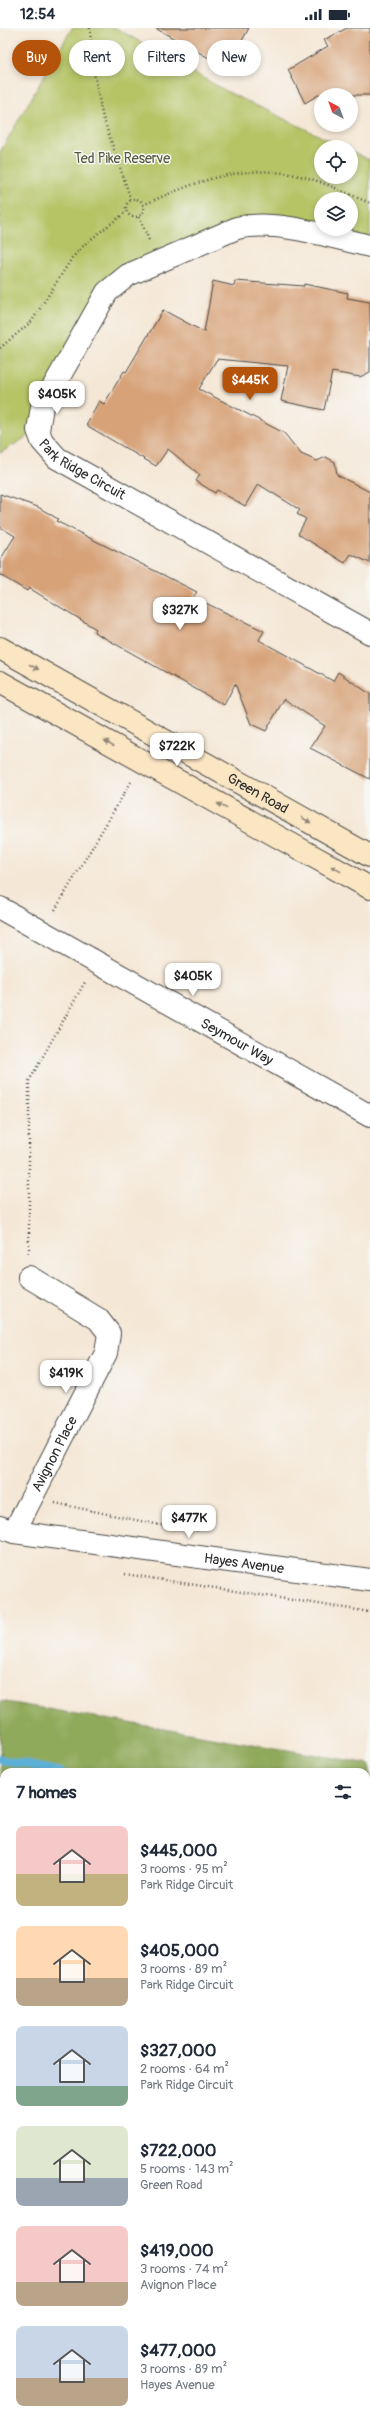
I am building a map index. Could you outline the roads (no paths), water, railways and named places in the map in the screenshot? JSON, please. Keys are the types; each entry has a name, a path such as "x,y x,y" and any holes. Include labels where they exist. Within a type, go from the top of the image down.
{"main road":[{"name":"Green Road","path":"0,648 370,856"},
{"name":"Green Road","path":"0,682 370,888"}],"street":[{"name":"Park Ridge Circuit","path":"370,246 280,226 252,224 237,228 128,274 116,282 101,302 42,407 38,430 45,445 57,458 370,633"},
{"name":"Seymour Way","path":"0,908 370,1116"},
{"name":"Avignon Place","path":"7,1530 32,1498 106,1353 110,1333 98,1319 29,1277"},
{"name":"Hayes Avenue","path":"7,1530 370,1580"}],"waterway":[{"path":"0,1759 42,1768"}],"park label":[{"name":"Ted Pike Reserve","path":"122,158"}]}
